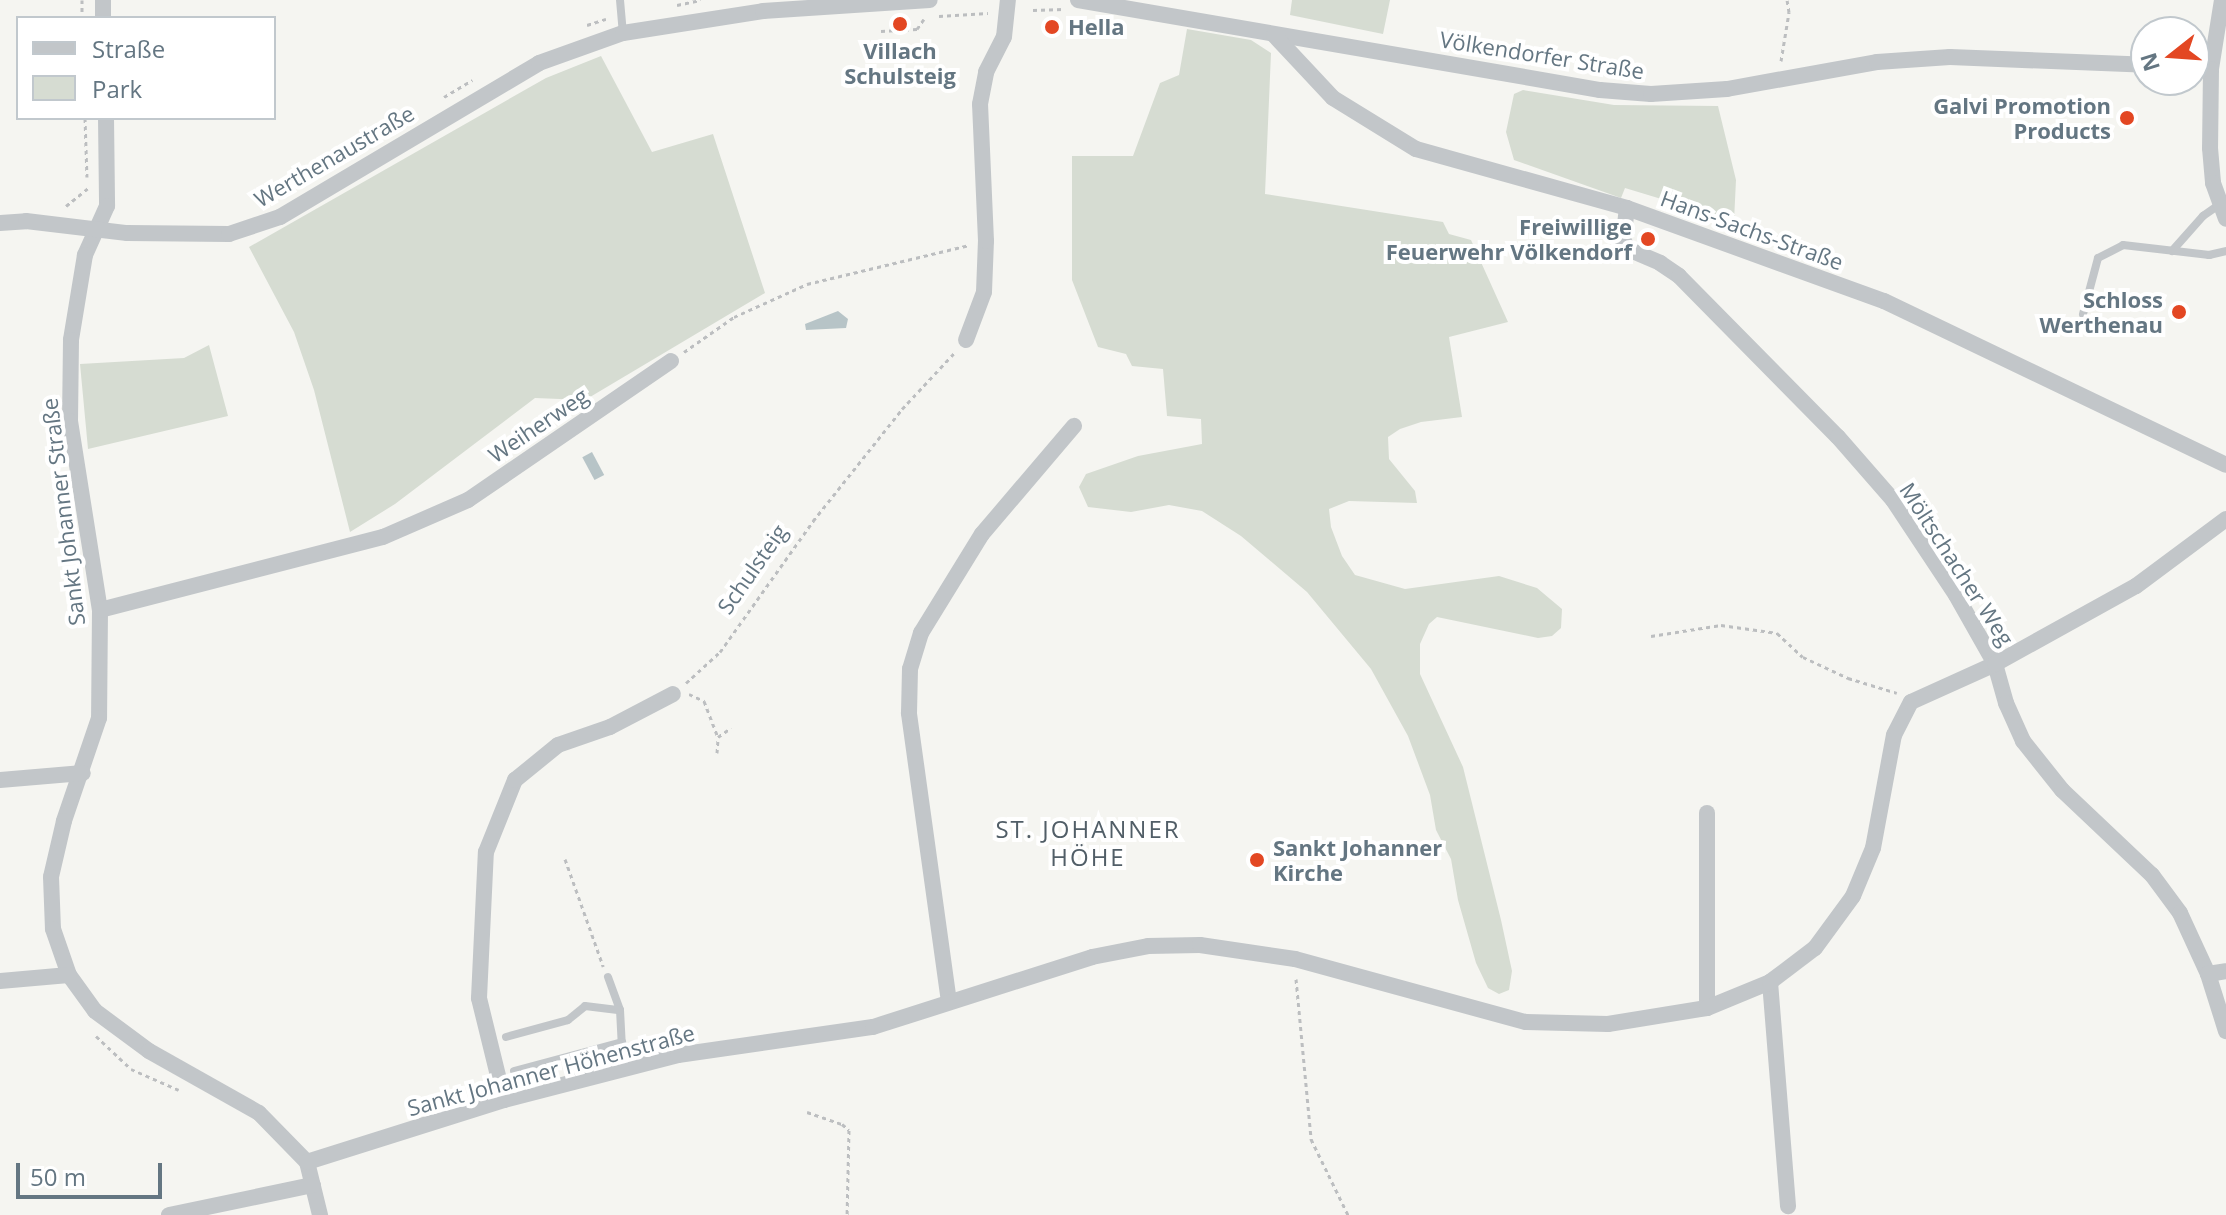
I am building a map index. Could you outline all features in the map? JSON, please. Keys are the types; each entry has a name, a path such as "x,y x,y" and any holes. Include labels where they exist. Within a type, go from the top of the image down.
{"street":[{"name":"Werthenaustraße","path":"0,223 26,221 95,231 229,234 280,217 539,63 623,33 763,11 930,0"},
{"path":"966,340 984,292 986,241 980,104 986,72 1004,37 1008,0"},
{"name":"Völkendorfer Straße","path":"1078,0 1274,35 1373,48 1600,90 1687,94 1877,62 1950,57 2130,64"},
{"path":"2210,41 2222,0"},
{"name":"Hans-Sachs-Straße","path":"1274,35 1333,98 1416,149 1627,208 1884,301 2226,465"},
{"path":"2210,94 2218,121 2213,183 2223,212"},
{"name":"Sankt Johanner Straße","path":"106,120 107,206 85,255 71,340 70,421 100,610 99,718 83,773 64,821 51,877 53,929 69,975 95,1011 149,1051 259,1113 307,1162"},
{"name":"Möltschacher Weg","path":"1627,208 1623,241 1630,250 1660,263 1679,276 1847,448 1893,500 1956,595 1995,664 2006,703 2023,741 2062,790 2152,875 2180,913 2208,974 2226,1031"},
{"name":"Weiherweg","path":"100,610 383,537 468,500 671,361"},
{"path":"949,1002 909,713 910,669 921,633 982,534 1074,426"},
{"path":"1911,702 1995,664 2136,586 2226,519"},
{"path":"504,1100 479,998 486,852 515,780 558,745 610,727 673,694"},
{"name":"Sankt Johanner Höhenstraße","path":"307,1162 504,1100 623,1069 678,1055 873,1027 1092,957 1148,946 1200,945 1295,959 1526,1022 1608,1024 1707,1008 1770,982 1815,948 1853,896 1873,848 1894,735 1911,702"},
{"path":"0,780 83,773"},
{"path":"1707,813 1707,1008"},
{"path":"2208,974 2226,971"},
{"path":"0,981 69,975"},
{"path":"1770,982 1788,1206"},
{"path":"307,1162 320,1215"},
{"path":"169,1215 313,1185"}],"lane":[{"path":"620,0 623,33"},
{"path":"2172,251 2203,216 2223,212"},
{"path":"2083,314 2098,258 2123,245 2209,255 2226,251"},
{"path":"608,977 620,1010 623,1069"},
{"path":"506,1037 568,1020 585,1006 620,1010"},
{"path":"514,1071 622,1042"}],"path":[{"path":"1782,77 1787,0"},
{"path":"881,31 917,29 925,18 968,13 991,13 1006,20"},
{"path":"57,212 88,190 85,120"},
{"path":"671,361 734,317 807,284 986,241"},
{"name":"Schulsteig","path":"673,694 720,652 813,521 902,409 966,340"},
{"path":"1651,636 1721,625 1777,633 1803,657 1848,678 1893,690 1911,702"},
{"path":"673,694 689,694 704,701 718,737 717,753"},
{"path":"718,737 731,728"},
{"path":"565,859 608,977"},
{"path":"1295,959 1311,1139 1348,1215"},
{"path":"807,1112 842,1124 849,1130 847,1215"}],"green space":[{"path":"1292,0 1390,0 1383,34 1290,15"},
{"path":"1187,29 1251,40 1271,53 1265,194 1443,222 1449,234 1471,240 1508,322 1449,337 1462,417 1421,422 1388,437 1389,459 1415,491 1417,503 1349,501 1329,509 1331,527 1342,556 1355,575 1405,589 1499,576 1537,588 1562,609 1561,628 1552,636 1538,638 1437,617 1429,624 1420,644 1420,674 1463,767 1501,920 1512,971 1509,990 1499,994 1488,988 1476,963 1458,900 1451,859 1436,830 1430,795 1408,736 1371,669 1307,592 1241,536 1202,511 1169,505 1131,512 1088,507 1079,487 1086,474 1138,456 1202,444 1201,419 1167,416 1163,369 1132,366 1126,354 1098,347 1072,280 1072,156 1133,156 1160,83 1179,75"},
{"path":"601,56 652,152 713,134 765,293 585,400 535,398 395,504 350,532 314,390 294,332 249,247 546,78"},
{"path":"1523,90 1614,105 1718,106 1736,180 1734,221 1625,188 1621,198 1514,160 1506,132 1514,94"},
{"path":"209,345 228,416 88,449 80,364 184,358"}],"shaded area":[{"path":"838,311 848,319 846,328 806,330 805,324"},
{"path":"592,452 604,475 594,480 582,457"}],"place":[{"name":"Villach Schulsteig","path":"900,24"},
{"name":"Hella","path":"1052,27"},
{"name":"Galvi Promotion Products","path":"2127,118"},
{"name":"Freiwillige Feuerwehr Völkendorf","path":"1648,239"},
{"name":"Schloss Werthenau","path":"2179,312"},
{"name":"Sankt Johanner Kirche","path":"1257,860"}],"district":[{"name":"ST. JOHANNER HÖHE","path":"1088,843"}]}
